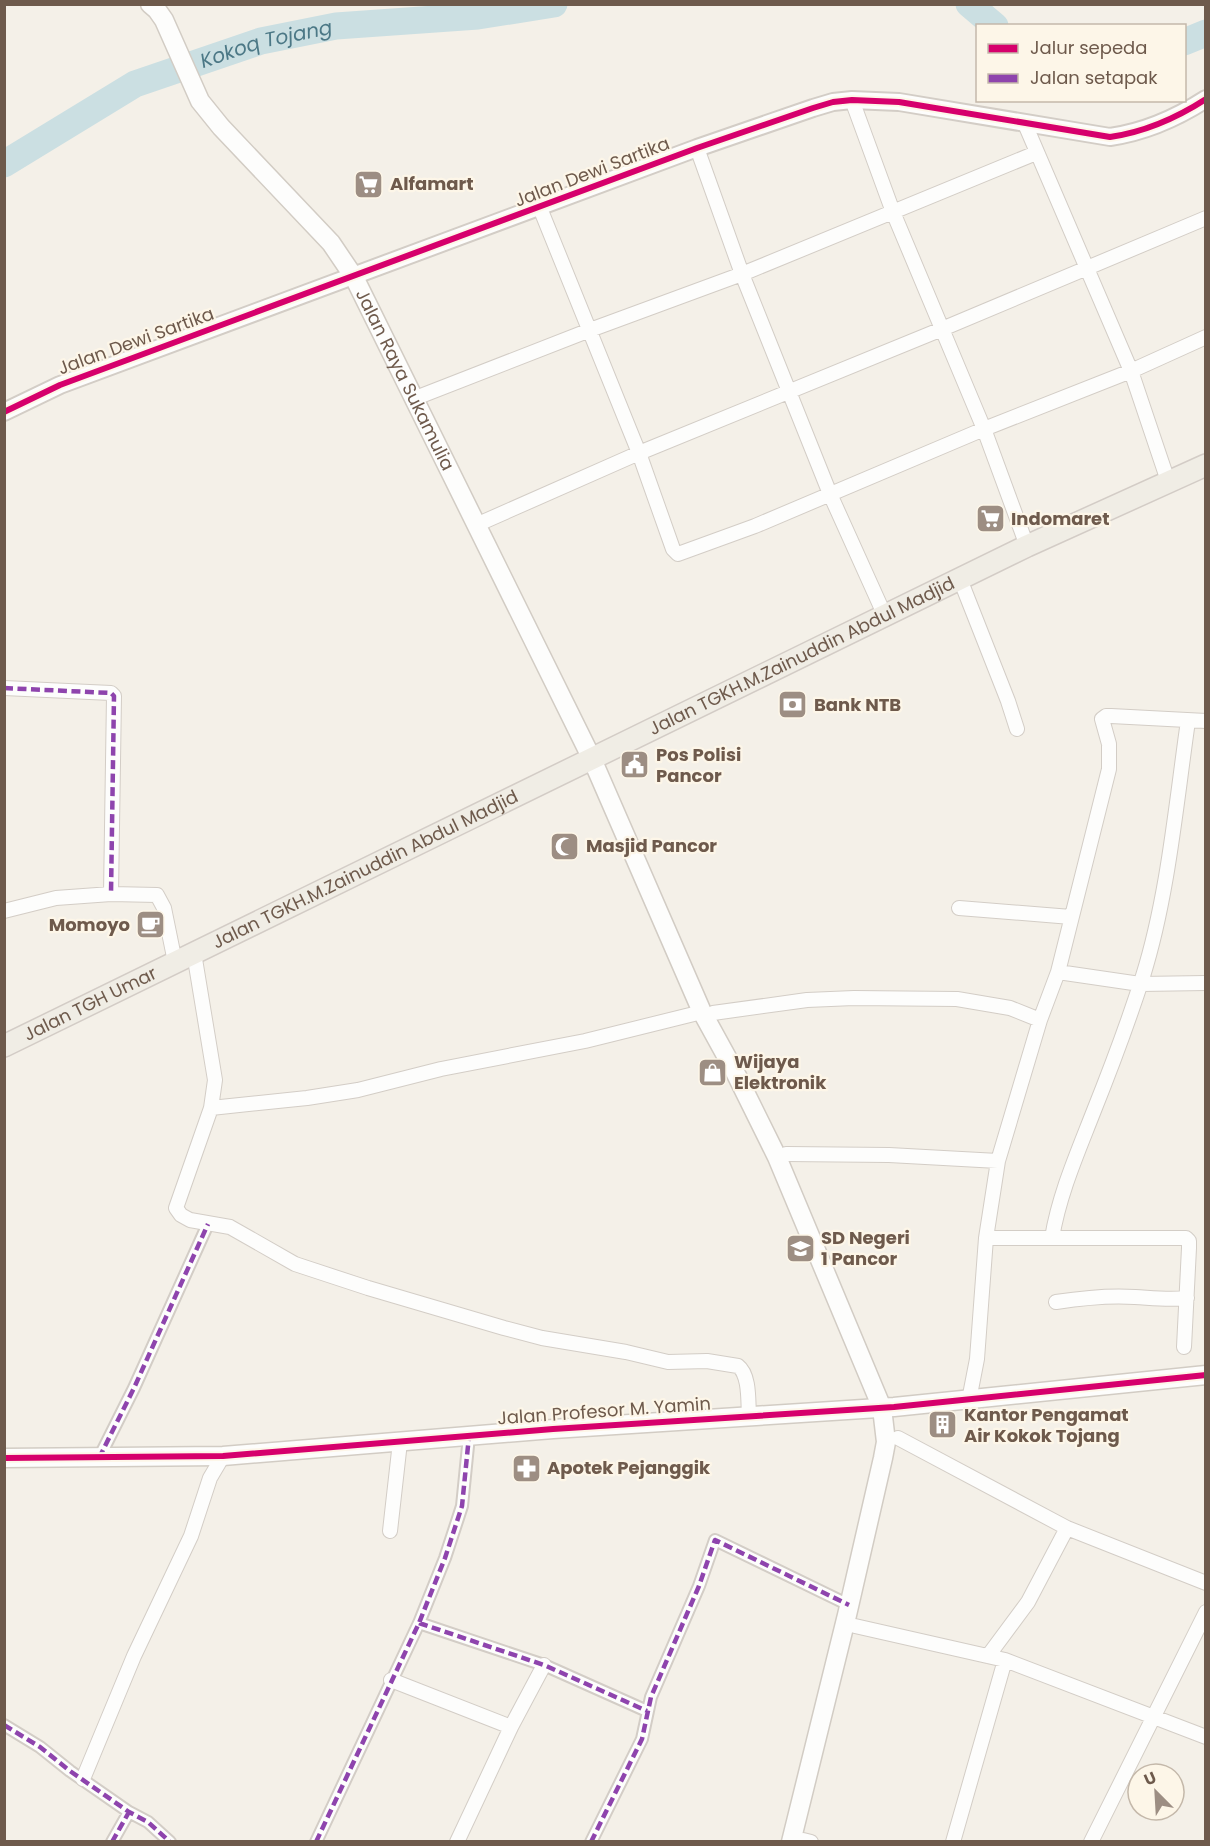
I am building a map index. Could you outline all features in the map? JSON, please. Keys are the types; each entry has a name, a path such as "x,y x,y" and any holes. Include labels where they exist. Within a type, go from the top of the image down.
{"main road":[{"name":"Jalan Raya Sukamulia","path":"150,4 157,10 173,38 200,101 221,127 331,243 354,277 592,759 624,804 707,1013 740,1069"},
{"name":"Jalan TGKH.M.Zainuddin Abdul Madjid","path":"175,962 1026,546 1206,465"},
{"name":"Jalan TGH Umar","path":"4,1046 175,962"},
{"path":"740,1069 786,1154 887,1386 885,1450 852,1616 802,1841"},
{"path":"740,1069 888,1407 898,1438 852,1616"},
{"name":"Jalan Profesor M. Yamin","path":"4,1458 223,1456 469,1436 888,1407 1206,1376"}],"street":[{"name":"Jalan Dewi Sartika","path":"4,412 60,385 697,148 813,108 852,100 899,102 1110,137 1142,131 1161,124 1206,99"},
{"path":"852,100 893,212 984,429 1026,546"},
{"path":"1025,124 1131,371 1168,481"},
{"path":"697,148 742,274 830,494 885,615"},
{"path":"413,399 742,274 1036,153"},
{"path":"540,208 639,453 673,549 678,554 755,526 984,429 1131,371 1206,337"},
{"path":"476,525 639,453 942,330 1206,218"},
{"path":"960,579 1017,729"},
{"path":"4,688 111,693 114,696 111,894"},
{"path":"969,1400 977,1359 986,1239 998,1161 1040,1020 1058,972 1109,769 1109,744 1102,719 1111,716 1206,721"},
{"path":"1052,1238 1072,1165 1121,1041 1140,984 1160,907 1188,721"},
{"path":"4,911 56,898 153,894 158,896 164,908 175,962"},
{"path":"959,908 1071,917"},
{"path":"194,953 215,1080 211,1108 176,1208 181,1215 190,1220 230,1227 295,1264 328,1276 504,1328 553,1340 668,1362 707,1361 738,1366 745,1378 749,1416"},
{"path":"1058,972 1140,984 1206,983"},
{"path":"211,1108 358,1090 441,1069 585,1041 707,1013 825,999 957,999 1010,1008 1040,1020"},
{"path":"786,1154 998,1161"},
{"path":"99,1458 134,1388 208,1224"},
{"path":"986,1239 1186,1238 1190,1248 1184,1347"},
{"path":"1056,1302 1086,1297 1172,1300 1187,1298"},
{"path":"316,1842 419,1623 445,1558 459,1516 469,1436"},
{"path":"898,1438 1067,1528 1206,1583"},
{"path":"390,1531 400,1442"},
{"path":"83,1779 134,1656 191,1536 210,1478 223,1456"},
{"path":"988,1656 1028,1602 1067,1528"},
{"path":"591,1842 642,1738 651,1697 699,1586 715,1540 852,1616 1005,1660 1206,1737"},
{"path":"1091,1842 1206,1612"},
{"path":"419,1623 544,1665 647,1711"},
{"path":"953,1842 1005,1660"},
{"path":"457,1842 511,1727 544,1665"},
{"path":"391,1680 511,1727"},
{"path":"4,1725 40,1747 129,1812 148,1822 170,1842"},
{"path":"112,1842 129,1812"}],"waterway":[{"name":"Kokoq Tojang","path":"4,164 135,84 261,41 336,26 478,16 554,4"},
{"name":"Kokoq Tojang","path":"969,4 993,24"},
{"name":"Kokoq Tojang","path":"1186,41 1206,33"}],"marked path":[{"path":"4,688 111,693 114,696 111,894"},
{"path":"99,1458 134,1388 208,1224"},
{"path":"316,1842 419,1623 445,1558 462,1506 469,1436"},
{"path":"591,1842 642,1739 651,1697 699,1586 715,1540 849,1605"},
{"path":"419,1623 544,1665 647,1711"},
{"path":"4,1725 40,1747 129,1812 148,1822 170,1842"},
{"path":"112,1842 129,1812"}],"cycle path":[{"path":"4,412 60,385 697,148 833,102 852,100 899,102 1110,137 1160,124 1206,99"},
{"path":"4,1458 223,1456 553,1429 894,1407 1206,1375"}],"place":[{"name":"Alfamart","path":"369,184"},
{"name":"Indomaret","path":"990,519"},
{"name":"Bank NTB","path":"793,705"},
{"name":"Pos Polisi Pancor","path":"635,765"},
{"name":"Masjid Pancor","path":"565,846"},
{"name":"Momoyo","path":"151,925"},
{"name":"Wijaya Elektronik","path":"713,1072"},
{"name":"SD Negeri 1 Pancor","path":"800,1248"},
{"name":"Kantor Pengamat Air Kokok Tojang","path":"943,1425"},
{"name":"Apotek Pejanggik","path":"526,1468"}]}
